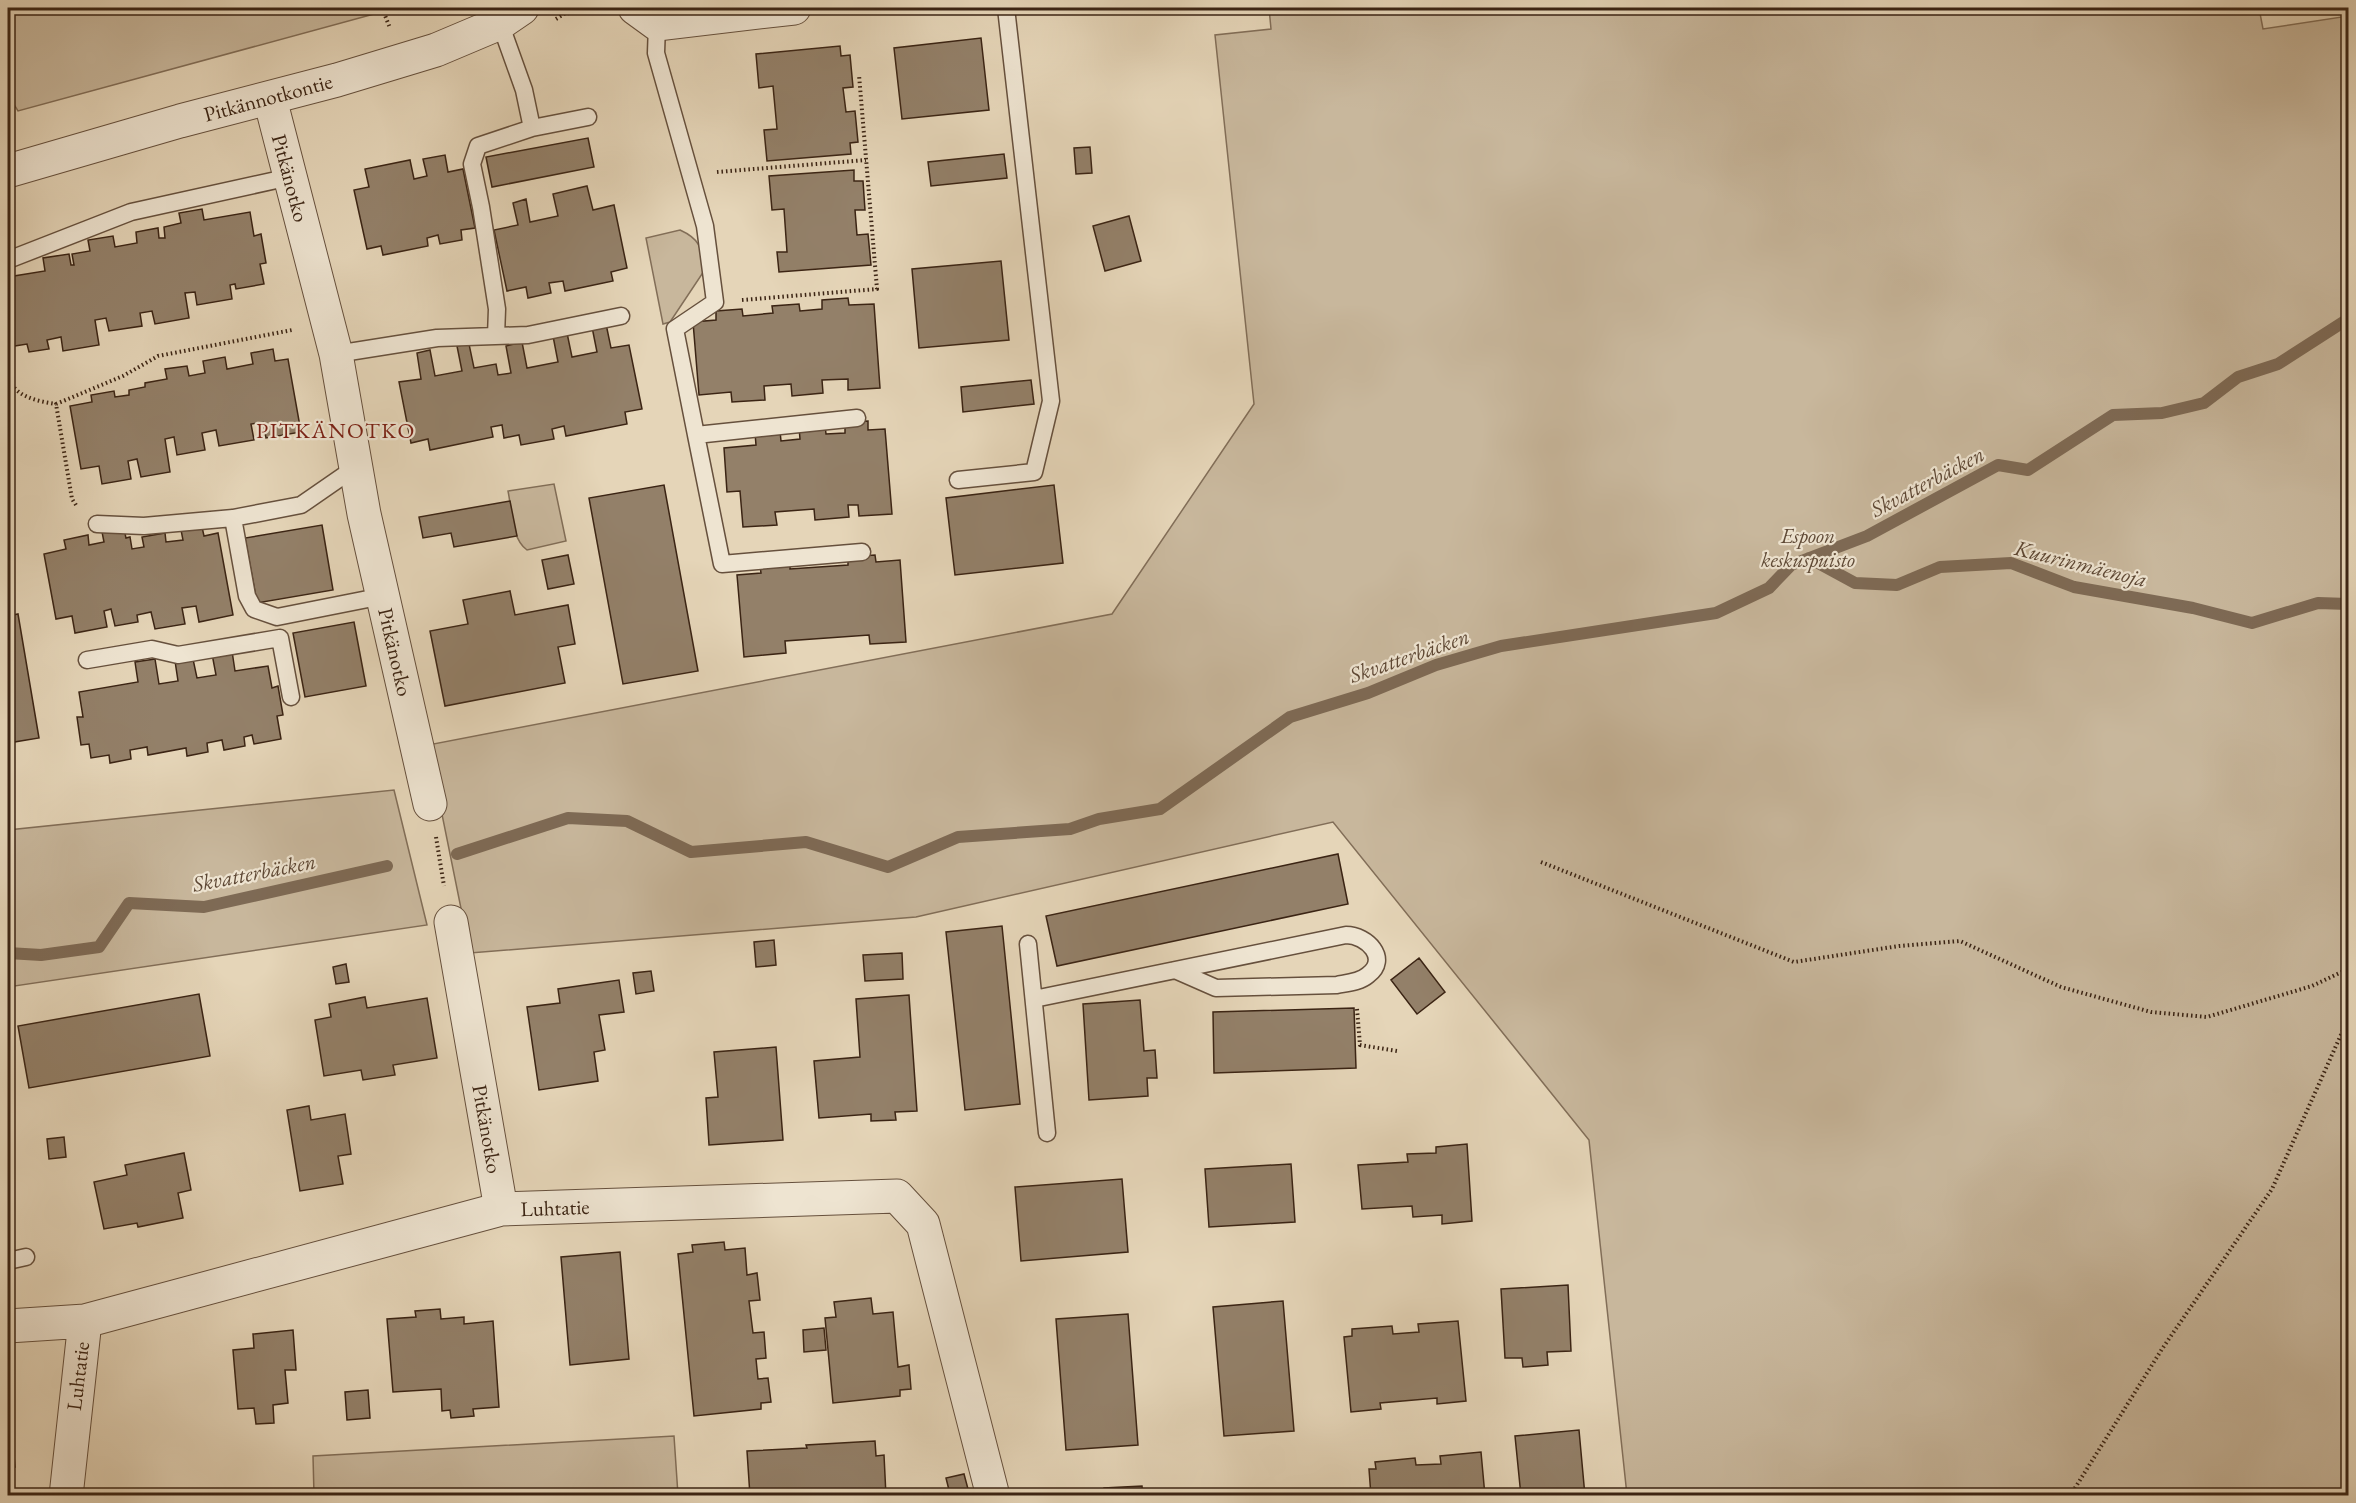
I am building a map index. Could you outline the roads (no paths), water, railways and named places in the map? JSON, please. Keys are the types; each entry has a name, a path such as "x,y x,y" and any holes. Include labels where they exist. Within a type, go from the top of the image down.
{"street":[{"path":"646,16 794,8"},
{"name":"Pitkännotkontie","path":"8,171 180,121 270,99 436,50 511,15"},
{"name":"Pitkänotko","path":"270,99 332,339 383,596 430,804"},
{"name":"Pitkänotko","path":"451,922 501,1209"},
{"name":"Luhtatie","path":"66,1496 85,1321 501,1209 897,1197 923,1224 993,1496"},
{"path":"8,1326 85,1321"}],"lane":[{"path":"958,480 1034,472 1051,401 1006,8"},
{"path":"511,15 532,128"},
{"path":"646,16 705,226 715,302 675,329 722,564 862,552"},
{"path":"496,336 497,309 472,164 478,146 532,128 588,117"},
{"path":"8,260 131,212 290,177"},
{"path":"332,339 528,334 621,316"},
{"path":"696,435 856,418"},
{"path":"97,524 144,526 233,518 301,505 356,467"},
{"path":"233,518 247,596 254,609 277,617 383,596"},
{"path":"277,617 291,697"},
{"path":"87,660 152,650 178,655 280,639"},
{"path":"1034,999 1175,970 1346,935 1356,935 1367,940 1374,948 1376,960 1374,968 1368,975 1356,981 1337,985 1216,988 1175,970"},
{"path":"1028,944 1047,1133"},
{"path":"8,1261 26,1257"}],"waterway":[{"name":"Skvatterbäcken","path":"457,854 568,818 627,821 691,852 806,842 888,867 958,837 1070,829 1099,819 1160,809 1290,717 1368,693 1436,665 1501,646 1716,613 1769,588 1791,565 1867,536 1998,465 2028,470 2113,415 2162,413 2204,403 2238,377 2278,364 2348,319"},
{"name":"Kuurinmäenoja","path":"1809,558 1855,583 1897,585 1940,567 2011,563 2074,587 2193,608 2252,623 2318,603 2348,604"},
{"name":"Skvatterbäcken","path":"8,953 41,955 99,947 129,903 204,907 387,866"}],"district":[{"name":"PITKÄNOTKO","path":"336,430"}],"park label":[{"name":"Espoon keskuspuisto","path":"1808,548"}]}
